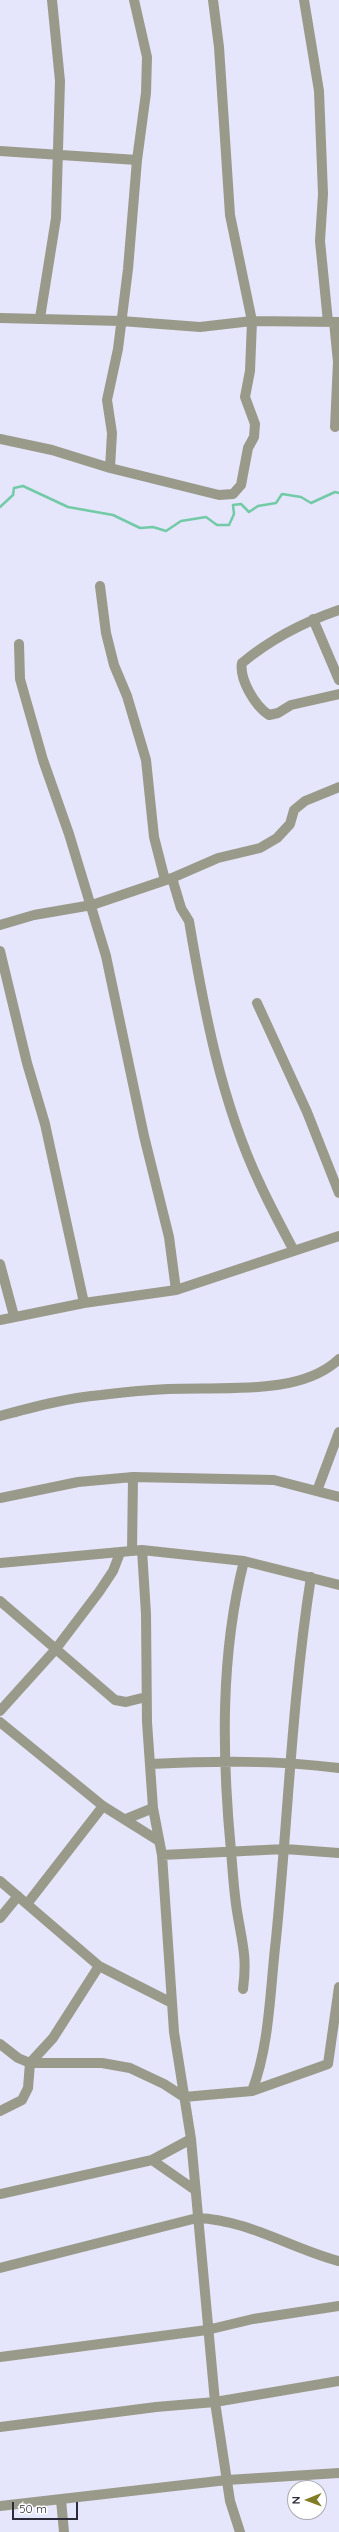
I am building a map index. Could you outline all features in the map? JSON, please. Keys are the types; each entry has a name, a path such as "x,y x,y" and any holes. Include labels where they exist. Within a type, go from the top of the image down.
{"street":[{"path":"40,318 56,218 60,81 52,0"},
{"path":"110,468 112,433 107,400 118,349 128,269 137,160 146,93 147,57 134,0"},
{"path":"0,439 52,450 110,468 220,495 233,494 241,484 248,448 254,437 254,424 245,397 250,371 252,321 230,215 219,47 213,0"},
{"path":"304,0 318,91 323,194 320,240 334,322 338,362 335,427"},
{"path":"0,152 57,153 137,160"},
{"path":"0,318 121,321 200,327 252,321 334,322"},
{"path":"100,586 106,633 114,665 127,696 146,760 154,837 181,908 189,921 208,1024 239,1131 259,1184 293,1249"},
{"path":"339,610 314,619 277,637 245,660 241,668 242,677 258,704 269,715 278,713 291,704 339,694"},
{"path":"314,619 339,680"},
{"path":"19,644 20,679 43,760 92,905 118,1003 144,1136 160,1192 169,1237 176,1290"},
{"path":"0,925 34,915 92,905 169,879 218,858 260,848 277,838 290,824 294,810 305,801 339,787"},
{"path":"0,951 27,1063 45,1124 84,1303"},
{"path":"257,1003 307,1112 339,1193"},
{"path":"0,1320 84,1303 176,1290 293,1249 339,1236"},
{"path":"0,1264 14,1316"},
{"path":"0,1416 45,1404 99,1395 167,1389 279,1385 309,1378 339,1359"},
{"path":"318,1491 339,1432"},
{"path":"133,1477 137,1551 146,1614 146,1697 153,1808 162,1855 172,2003 191,2139 207,2330 215,2402 230,2501 240,2532"},
{"path":"0,1498 78,1482 133,1477 274,1480 339,1497"},
{"path":"0,1563 137,1551 244,1562 339,1584"},
{"path":"0,1710 55,1650 113,1571 120,1552"},
{"path":"243,1989 246,1965 231,1850 226,1760 226,1683 230,1634 244,1562"},
{"path":"252,2091 260,2064 267,2026 285,1849 300,1665 311,1577"},
{"path":"0,1601 55,1650 115,1700 126,1702 146,1697"},
{"path":"0,1722 103,1806 159,1841"},
{"path":"151,1764 226,1760 292,1762 339,1768"},
{"path":"27,1904 103,1806"},
{"path":"126,1819 153,1808"},
{"path":"162,1855 231,1850 285,1849 339,1853"},
{"path":"0,1881 99,1966 172,2003"},
{"path":"0,1918 18,1896"},
{"path":"0,2111 7,2110 22,2100 28,2088 30,2063 53,2038 99,1966"},
{"path":"328,2064 339,1987"},
{"path":"0,2044 18,2058 30,2063 102,2063 130,2068 164,2084 184,2097 252,2091 328,2064 339,2063"},
{"path":"0,2194 152,2160 191,2139"},
{"path":"152,2160 195,2190"},
{"path":"0,2268 197,2218 219,2218 248,2227 310,2254 338,2262"},
{"path":"0,2357 207,2330 253,2319 339,2306"},
{"path":"0,2427 156,2407 215,2402 339,2381"},
{"path":"0,2506 227,2480 339,2473"},
{"path":"61,2500 64,2532"}],"waterway":[{"path":"0,507 13,495 14,488 23,486 68,507 113,515 140,528 153,527 166,531 181,521 206,517 217,525 229,525 234,514 233,505 241,504 249,512 258,506 276,503 282,494 301,497 311,503 335,492 339,493"}]}
